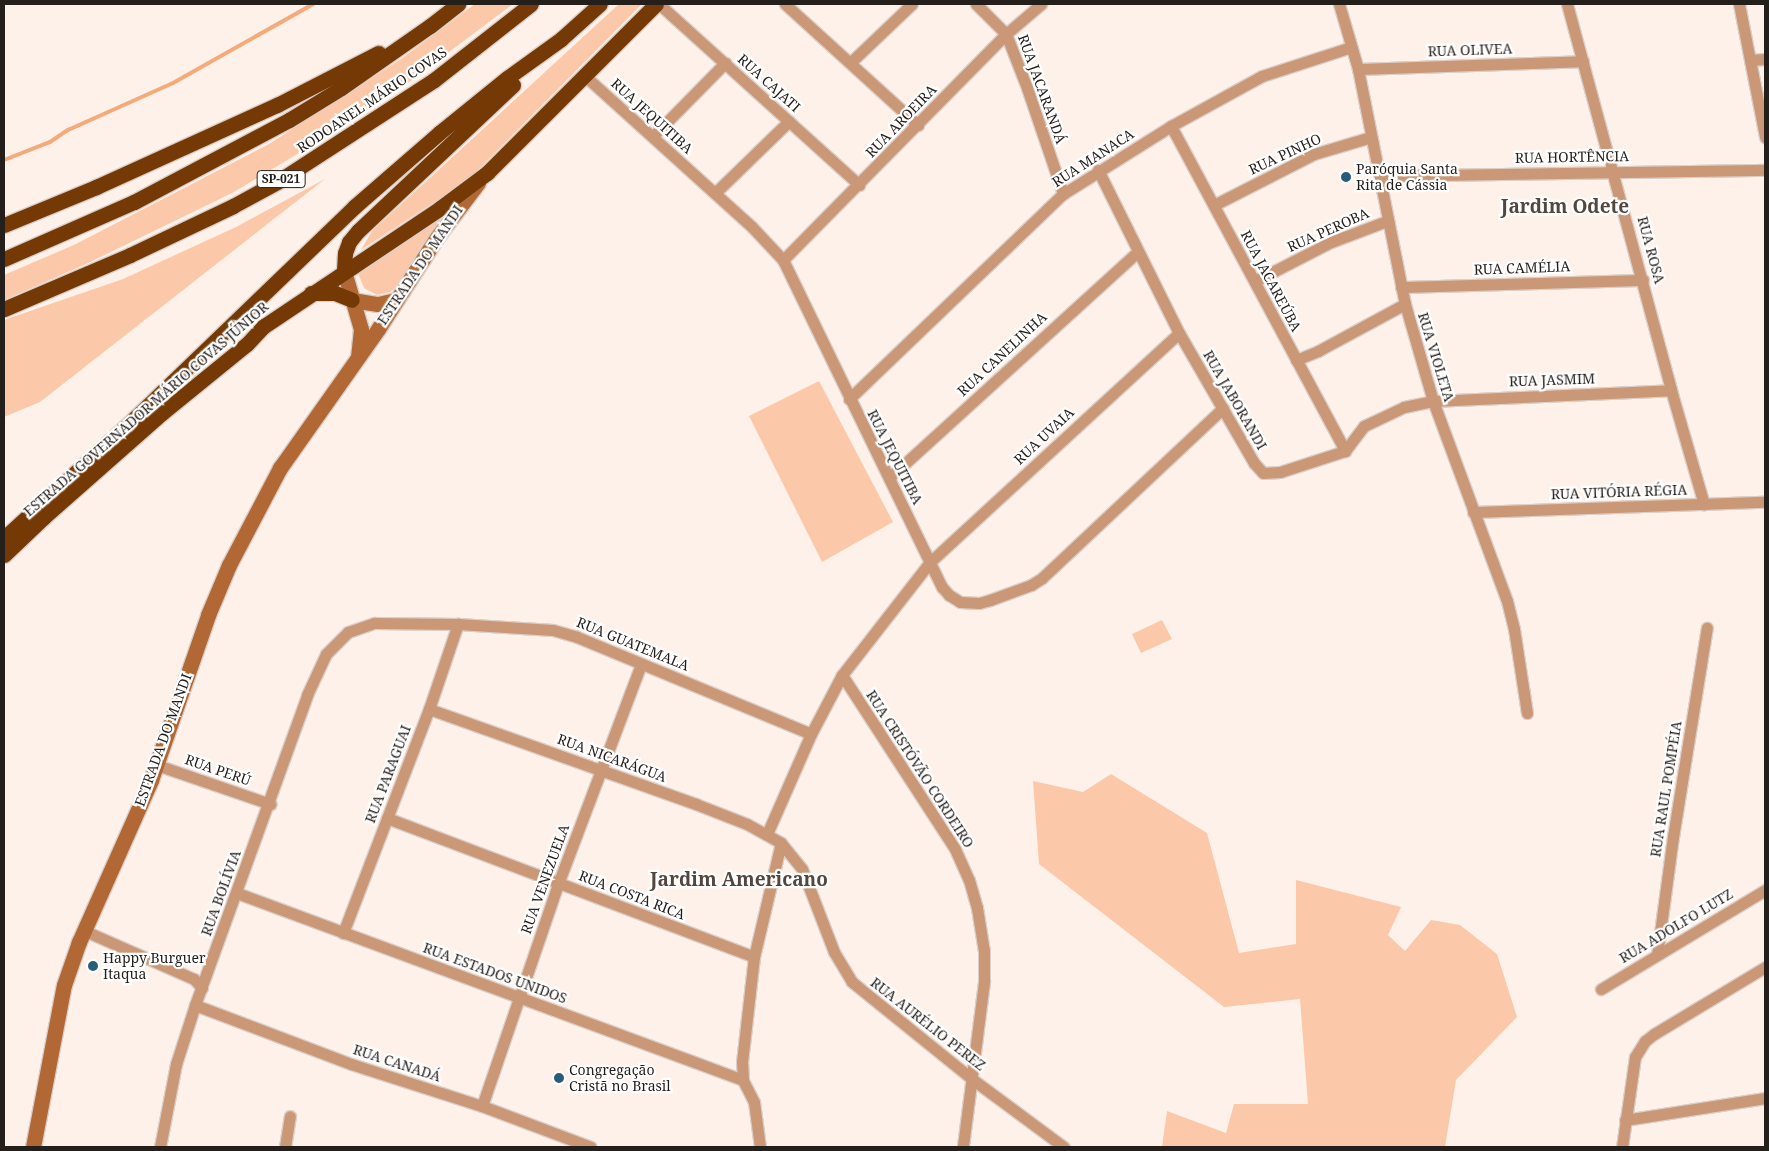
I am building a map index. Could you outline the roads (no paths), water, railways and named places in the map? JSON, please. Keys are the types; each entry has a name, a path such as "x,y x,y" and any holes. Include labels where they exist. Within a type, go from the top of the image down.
{"highway":[{"name":"RODOANEL MÁRIO COVAS","path":"4,259 103,216 235,150 341,88 430,26 458,4"},
{"name":"RODOANEL MÁRIO COVAS","path":"4,309 130,255 233,206 278,182 434,80 531,4"},
{"name":"ESTRADA GOVERNADOR MÁRIO COVAS JÚNIOR","path":"4,538 136,417 354,207 440,133 507,78 561,39 600,4"},
{"name":"ESTRADA GOVERNADOR MÁRIO COVAS JÚNIOR","path":"4,556 44,517 162,413 247,344 264,326 344,270 440,208 487,173 657,4"},
{"path":"4,225 96,187 278,105 430,26"},
{"path":"344,270 345,253 349,242 358,230 561,39"},
{"path":"310,293 335,293 352,300"}],"main road":[{"name":"ESTRADA DO MANDI","path":"33,1147 64,985 85,931 157,765 208,615 245,532 280,468 357,360 438,237 487,173"},
{"name":"ESTRADA DO MANDI","path":"344,270 361,328 357,360"},
{"path":"352,300 378,304 396,300"}],"street":[{"name":"RUA CAJATI","path":"657,4 859,185"},
{"path":"786,4 918,125"},
{"path":"850,62 912,4"},
{"name":"RUA JACARANDÁ","path":"976,4 1006,34 1027,88 1062,194"},
{"name":"RUA AROEIRA","path":"783,260 1006,34 1041,4"},
{"name":"RUA VIOLETA","path":"1339,4 1358,69 1405,304 1433,401 1507,601 1514,629 1527,713"},
{"name":"RUA ROSA","path":"1567,4 1614,171 1671,390 1704,504"},
{"path":"1739,4 1765,137"},
{"name":"RUA MANACA","path":"849,399 1062,194 1171,126 1262,76 1351,47"},
{"path":"1750,60 1765,59"},
{"name":"RUA OLIVEA","path":"1358,69 1583,60"},
{"path":"653,136 725,63"},
{"name":"RUA JEQUITIBA","path":"585,76 752,227 783,260 942,587 949,595 960,602 979,603 1031,585 1042,578 1223,408"},
{"path":"715,194 789,121"},
{"name":"RUA JACAREÚBA","path":"1171,126 1345,451"},
{"name":"RUA PINHO","path":"1214,206 1314,154 1371,137"},
{"name":"RUA JABORANDI","path":"1098,170 1137,252 1179,333 1254,463 1263,473 1280,472 1345,451"},
{"name":"RUA HORTÊNCIA","path":"1380,176 1765,170"},
{"name":"RUA PEROBA","path":"1255,281 1347,235 1387,221"},
{"name":"RUA CANELINHA","path":"889,478 1137,252"},
{"name":"RUA CAMÉLIA","path":"1401,287 1643,280"},
{"path":"1296,360 1318,351 1405,304"},
{"name":"RUA UVAIA","path":"768,834 810,734 842,675 930,562 1179,333"},
{"name":"RUA JASMIM","path":"1433,401 1671,390"},
{"path":"1345,451 1364,426 1404,407 1433,401"},
{"name":"RUA VITÓRIA RÉGIA","path":"1473,512 1765,502"},
{"name":"RUA GUATEMALA","path":"326,654 339,639 358,627 374,623 458,624 553,630 577,637 720,694 810,734"},
{"name":"RUA PARAGUAI","path":"343,934 429,709 458,624"},
{"name":"RUA RAUL POMPÉIA","path":"1657,955 1673,837 1707,628"},
{"name":"RUA BOLÍVIA","path":"160,1147 176,1064 195,1005 270,804 308,695 326,654"},
{"name":"RUA VENEZUELA","path":"482,1106 558,884 641,664"},
{"name":"RUA CRISTÓVÃO CORDEIRO","path":"842,675 956,849 969,880 984,951 984,982 963,1147"},
{"name":"RUA NICARÁGUA","path":"429,709 696,804 768,834 782,843"},
{"name":"RUA PERÚ","path":"157,765 270,804"},
{"name":"RUA COSTA RICA","path":"387,818 754,957"},
{"path":"760,1147 754,1102 743,1080 742,1062 754,957 782,843"},
{"name":"RUA AURÉLIO PEREZ","path":"782,843 802,869 834,952 852,982 972,1079 1064,1147"},
{"name":"RUA ADOLFO LUTZ","path":"1601,989 1765,890"},
{"name":"RUA ESTADOS UNIDOS","path":"237,893 343,934 743,1080"},
{"path":"85,931 194,979 202,988"},
{"path":"1622,1147 1635,1057 1645,1041 1765,967"},
{"name":"RUA CANADÁ","path":"195,1005 351,1064 482,1106 591,1147"},
{"path":"1625,1120 1765,1098"},
{"path":"285,1147 290,1116"}],"waterway":[{"path":"4,160 50,142 68,130 173,83 313,4"}],"place":[{"name":"Paróquia Santa Rita de Cássia","path":"1346,177"},
{"name":"Happy Burguer Itaqua","path":"93,966"},
{"name":"Congregação Cristã no Brasil","path":"559,1078"}],"district":[{"name":"Jardim Odete","path":"1565,207"},
{"name":"Jardim Americano","path":"739,880"}]}
